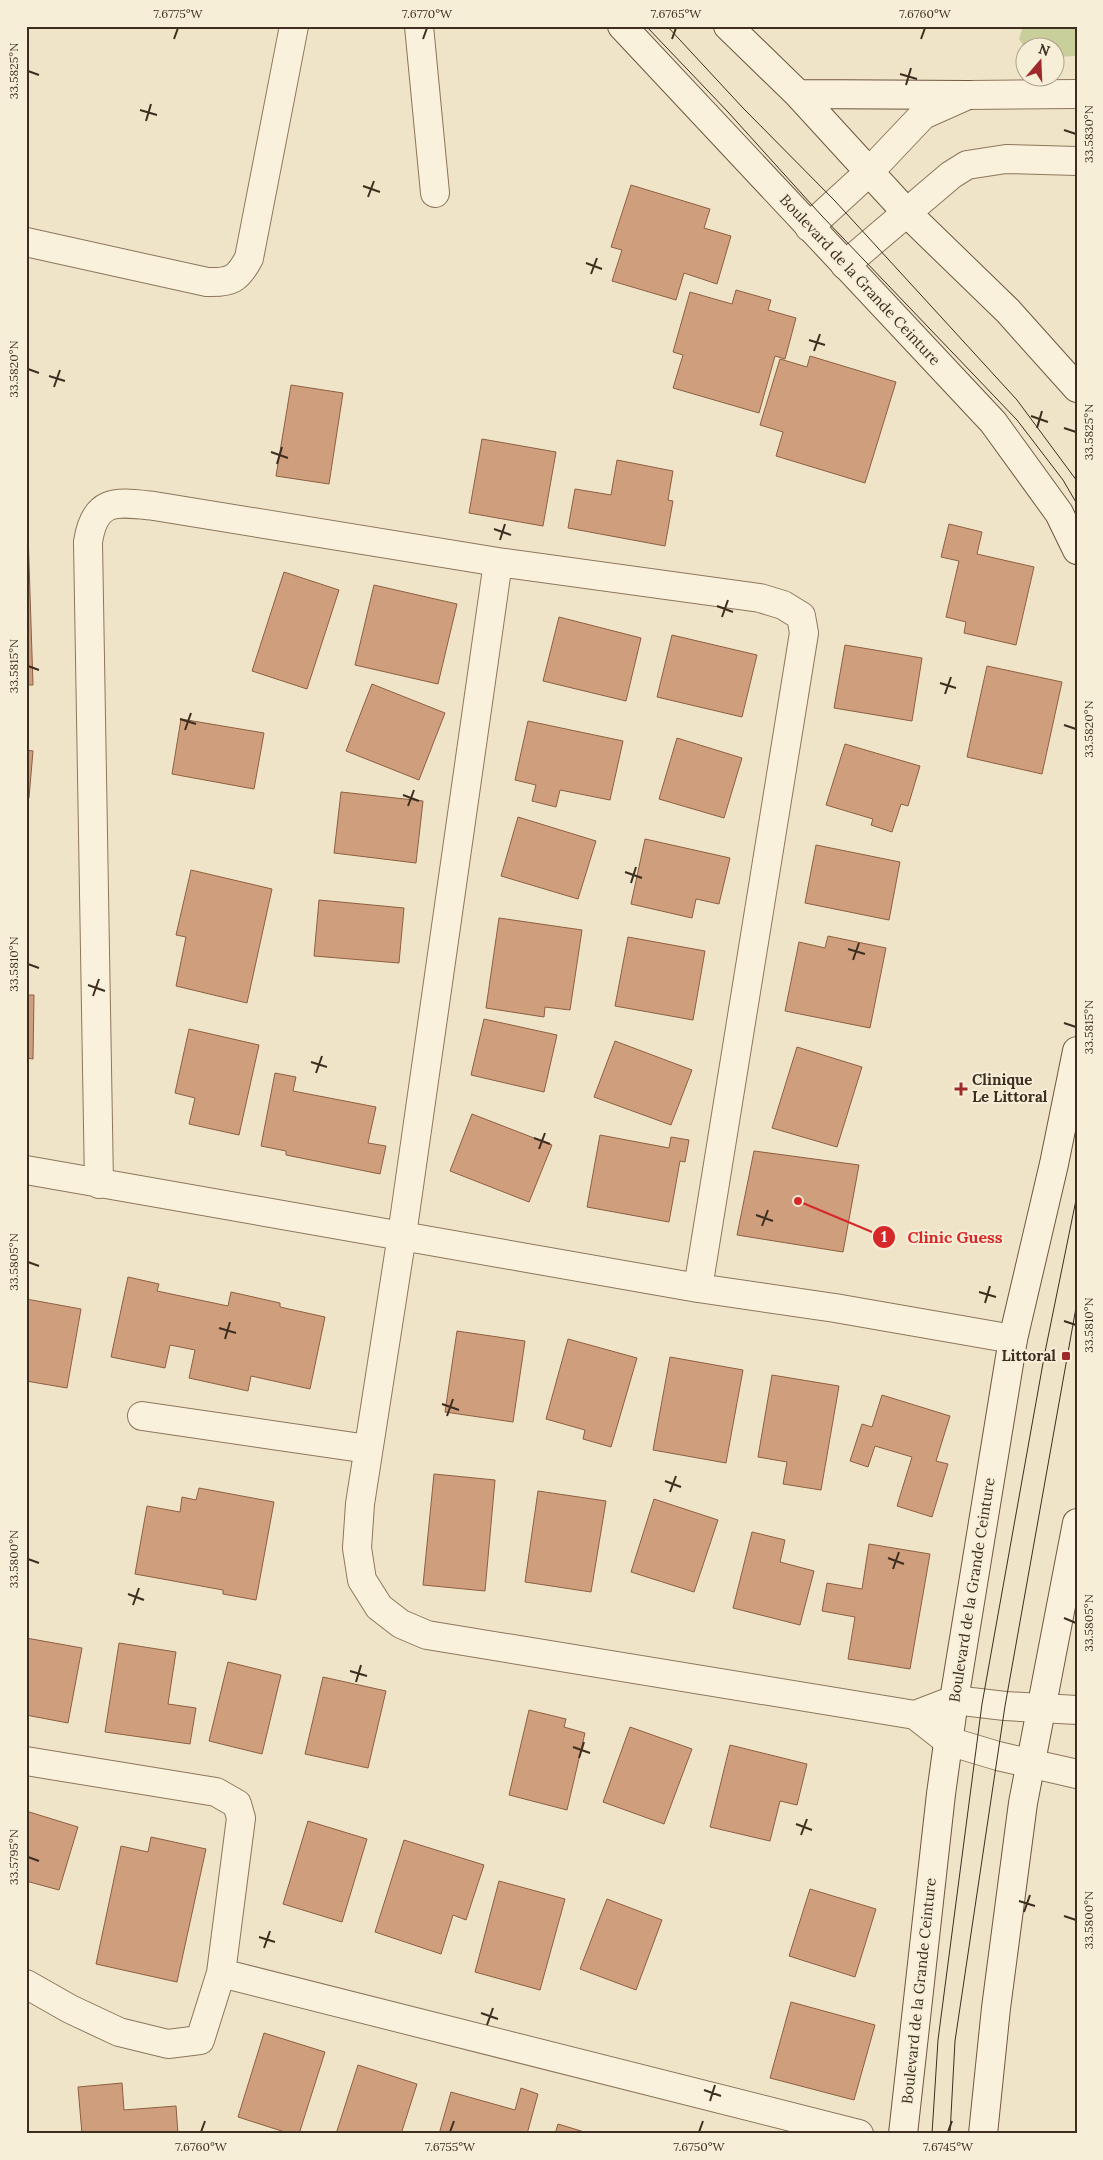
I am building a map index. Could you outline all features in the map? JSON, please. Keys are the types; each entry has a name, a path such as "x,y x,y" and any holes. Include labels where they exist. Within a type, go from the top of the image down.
{"street":[{"path":"26,242 207,282 221,283 234,279 242,273 249,258 294,26"},
{"path":"419,26 435,193"},
{"name":"Boulevard de la Grande Ceinture","path":"622,26 993,422 1059,513 1077,550"},
{"path":"728,26 798,94 907,213 1008,311 1077,388"},
{"path":"798,94 1077,94"},
{"path":"809,227 869,172 924,116 968,94"},
{"path":"845,265 952,174 967,165 1006,159 1077,160"},
{"path":"99,1184 88,542 90,528 95,516 103,508 123,503 154,506 498,562 760,598 783,605 801,616 804,634 698,1288"},
{"path":"498,562 402,1235 360,1504 356,1548 362,1580 379,1606 401,1624 427,1635 914,1715 948,1741 1030,1764 1077,1774"},
{"name":"Boulevard de la Grande Ceinture","path":"903,2134 954,1700 1014,1339 1054,1164 1077,1051"},
{"path":"26,1170 698,1288 835,1308 1014,1339"},
{"path":"142,1416 368,1449"},
{"path":"984,2134 996,2008 1030,1764 1077,1523"},
{"path":"914,1715 954,1700 1077,1710"},
{"path":"26,1761 216,1792 237,1804 241,1818 221,1973 200,2040 168,2044 119,2032 70,2009 26,1984"},
{"path":"221,1973 859,2134"}],"green space":[{"path":"1023,26 1077,26 1077,56 1066,57 1066,38 1019,38"}],"building":[{"path":"631,185 710,209 704,228 731,236 717,284 684,273 676,300 612,281 622,250 611,247"},
{"path":"736,290 771,300 768,310 796,318 785,359 775,356 759,413 673,388 683,355 673,352 690,292 732,304"},
{"path":"810,356 896,382 865,483 776,456 783,432 760,425 780,359 807,367"},
{"path":"291,385 343,393 329,484 276,476"},
{"path":"482,439 556,452 543,526 469,513"},
{"path":"617,460 673,471 668,500 673,501 665,546 568,528 575,489 611,495"},
{"path":"26,471 33,685 26,685"},
{"path":"949,524 982,532 977,554 1034,567 1016,645 964,633 966,622 946,617 959,561 941,557"},
{"path":"284,572 339,590 307,689 252,671"},
{"path":"374,585 457,604 438,684 355,665"},
{"path":"559,617 641,638 626,701 543,681"},
{"path":"672,635 757,655 742,717 657,697"},
{"path":"845,645 922,658 912,721 834,708"},
{"path":"987,666 1062,682 1042,774 967,757"},
{"path":"372,684 445,713 419,780 346,751"},
{"path":"181,719 264,733 254,789 172,774"},
{"path":"528,721 623,741 610,800 560,790 556,807 532,801 536,785 515,780"},
{"path":"677,738 742,758 724,818 659,799"},
{"path":"845,744 920,766 908,806 901,804 892,832 871,825 873,819 826,805"},
{"path":"26,750 33,751 29,798 26,798"},
{"path":"341,792 423,801 416,863 334,853"},
{"path":"518,817 596,841 578,899 501,876"},
{"path":"645,839 730,858 719,904 696,899 692,918 631,904"},
{"path":"816,845 900,862 889,920 805,903"},
{"path":"191,870 272,889 247,1003 176,986 186,937 176,935"},
{"path":"319,900 404,908 399,963 314,956"},
{"path":"499,918 582,930 570,1010 545,1007 544,1017 486,1008"},
{"path":"828,936 886,948 870,1028 785,1011 799,942 825,948"},
{"path":"628,937 705,951 693,1020 615,1006"},
{"path":"26,995 34,995 33,1059 26,1058"},
{"path":"484,1019 557,1035 544,1092 471,1075"},
{"path":"189,1029 259,1045 239,1135 189,1124 195,1098 175,1093"},
{"path":"615,1041 692,1070 671,1125 594,1097"},
{"path":"797,1047 862,1067 837,1147 772,1128"},
{"path":"275,1073 296,1077 293,1091 376,1107 368,1143 386,1146 380,1174 286,1155 286,1151 261,1146"},
{"path":"472,1114 552,1145 529,1202 450,1171"},
{"path":"600,1135 669,1148 671,1137 689,1140 685,1162 680,1161 669,1222 587,1207"},
{"path":"754,1151 859,1165 843,1252 737,1235"},
{"path":"128,1277 159,1284 157,1291 228,1306 231,1292 280,1303 280,1307 325,1317 310,1389 251,1376 248,1391 189,1378 195,1350 170,1345 165,1368 111,1357"},
{"path":"26,1299 81,1309 67,1388 26,1381"},
{"path":"457,1331 525,1341 513,1422 445,1412"},
{"path":"568,1339 637,1358 611,1447 583,1439 585,1430 546,1419"},
{"path":"670,1357 743,1370 726,1463 653,1450"},
{"path":"772,1375 839,1386 821,1490 783,1484 787,1462 758,1457"},
{"path":"882,1395 950,1416 936,1461 948,1464 932,1517 897,1506 912,1457 875,1446 868,1467 850,1461 862,1424 872,1427"},
{"path":"434,1474 495,1480 485,1591 423,1585"},
{"path":"199,1488 274,1502 256,1600 223,1594 223,1590 135,1574 147,1506 180,1512 182,1497 196,1500"},
{"path":"538,1491 606,1501 591,1592 525,1582"},
{"path":"654,1499 718,1520 694,1592 631,1572"},
{"path":"752,1532 785,1540 780,1562 814,1571 800,1625 733,1608"},
{"path":"869,1544 930,1554 910,1669 848,1659 855,1617 822,1611 827,1583 862,1589"},
{"path":"26,1638 82,1648 68,1723 26,1715"},
{"path":"119,1643 176,1652 168,1704 196,1708 190,1744 105,1732"},
{"path":"228,1662 281,1675 262,1754 209,1741"},
{"path":"323,1677 386,1691 368,1768 305,1754"},
{"path":"529,1710 566,1719 564,1727 585,1733 567,1810 509,1795"},
{"path":"630,1727 692,1749 664,1824 603,1802"},
{"path":"730,1745 807,1764 797,1805 780,1801 770,1841 710,1827"},
{"path":"26,1811 78,1827 59,1890 26,1881"},
{"path":"308,1821 367,1839 342,1922 283,1904"},
{"path":"151,1837 206,1849 177,1982 96,1964 121,1846 148,1852"},
{"path":"404,1840 484,1865 466,1920 453,1915 441,1954 375,1932"},
{"path":"499,1881 565,1899 540,1990 475,1972"},
{"path":"810,1889 876,1909 855,1977 789,1956"},
{"path":"607,1899 662,1920 636,1990 580,1969"},
{"path":"791,2002 875,2025 854,2100 770,2078"},
{"path":"264,2033 325,2052 299,2134 291,2134 238,2117"},
{"path":"358,2065 417,2084 401,2134 336,2134"},
{"path":"122,2083 124,2110 176,2106 178,2134 82,2134 78,2087"},
{"path":"521,2088 538,2094 527,2134 439,2134 451,2092 515,2110"},
{"path":"558,2124 591,2134 555,2134"}],"tram line":[{"path":"646,26 728,112 821,215 1017,420 1063,480 1077,504"},
{"path":"667,26 743,108 835,201 1017,400 1077,481"},
{"path":"932,2134 938,2040 982,1704 1045,1352 1077,1195"},
{"path":"950,2134 955,2041 1005,1706 1077,1302"}],"place":[{"name":"Clinique Le Littoral","path":"961,1089"},
{"name":"Clinic Guess","path":"798,1201"},
{"name":"Littoral","path":"1066,1356"}]}
